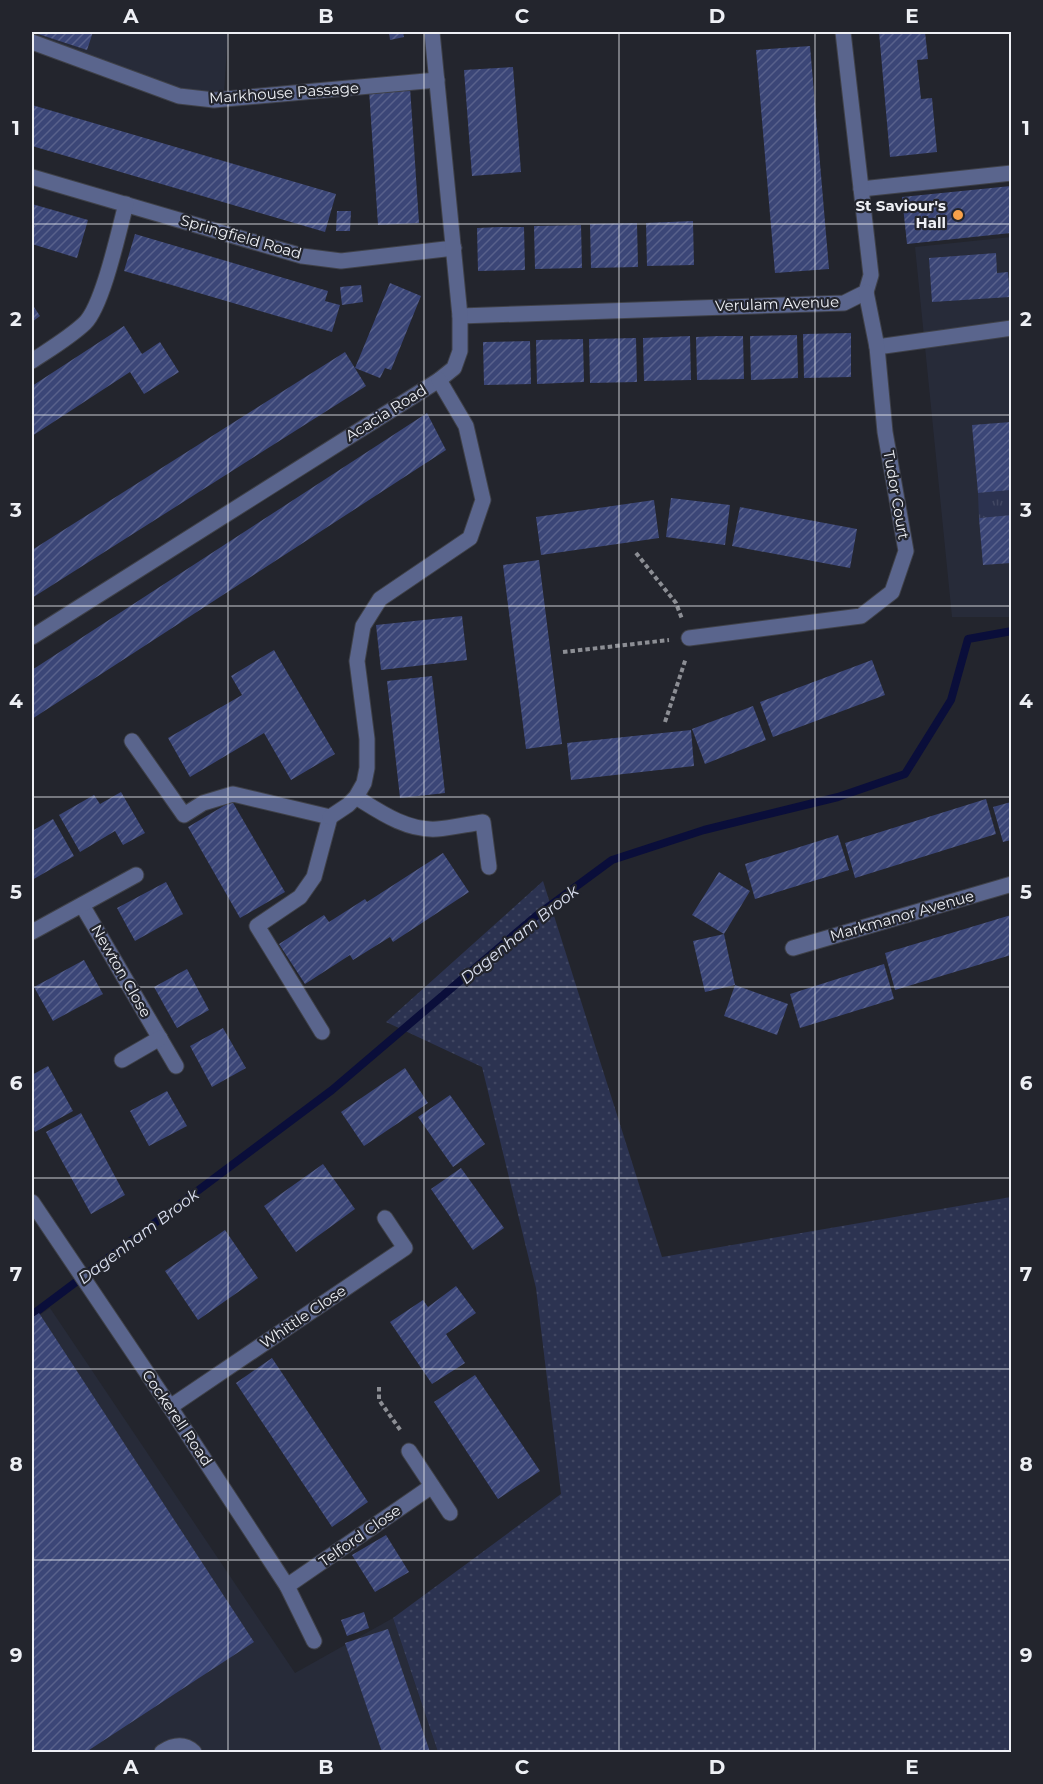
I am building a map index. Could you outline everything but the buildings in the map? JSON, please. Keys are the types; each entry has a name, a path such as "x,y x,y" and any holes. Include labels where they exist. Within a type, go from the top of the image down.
{"street":[{"name":"Acacia Road","path":"32,637 454,368 460,351 460,316 432,32"},
{"path":"843,32 871,275 866,292"},
{"name":"Markhouse Passage","path":"32,42 179,96 214,100 437,80"},
{"path":"861,189 1011,173"},
{"name":"Springfield Road","path":"32,177 302,256 340,261 454,249"},
{"path":"32,361 87,321 103,289 126,204"},
{"name":"Verulam Avenue","path":"460,316 844,303 866,292"},
{"name":"Tudor Court","path":"688,638 861,616 892,592 906,551 885,432 877,347 866,292"},
{"path":"877,347 1011,328"},
{"path":"322,1032 257,926 300,897 314,878 330,817 356,797 364,783 367,768 367,739 357,661 363,626 380,599 470,538 483,500 466,426 438,380"},
{"path":"132,741 184,815 203,802 233,794 330,817"},
{"path":"356,797 390,818 414,827 435,829 483,822 489,867"},
{"path":"32,932 136,874"},
{"name":"Markmanor Avenue","path":"793,948 1011,884"},
{"name":"Newton Close","path":"82,905 176,1066"},
{"path":"122,1060 160,1038"},
{"name":"Cockerell Road","path":"32,1202 287,1586 314,1641"},
{"name":"Whittle Close","path":"170,1407 405,1248 385,1218"},
{"path":"409,1451 450,1513"},
{"name":"Telford Close","path":"287,1586 432,1486"},
{"path":"162,1752 171,1747 181,1746 194,1752"}],"path":[{"path":"636,553 676,603 688,638 685,663 665,722"},
{"path":"562,652 688,638"},
{"path":"379,1387 379,1400 407,1439 409,1451"}],"shaded area":[{"path":"32,32 228,32 224,94 181,91 32,37"},
{"path":"1011,237 1011,617 952,617 915,247"},
{"path":"50,1308 295,1673 393,1618 438,1752 32,1752 32,1320"}],"green space":[{"path":"1011,490 1011,515 979,518 978,493"},
{"path":"543,881 662,1257 1011,1197 1011,1752 438,1752 393,1618 561,1494 536,1288 482,1067 386,1022"}],"waterway":[{"name":"Dagenham Brook","path":"32,1315 332,1090 536,916 612,860 704,830 838,797 905,774 951,700 968,639 1012,631"}],"place":[{"name":"St Saviour's Hall","path":"958,215"}]}
